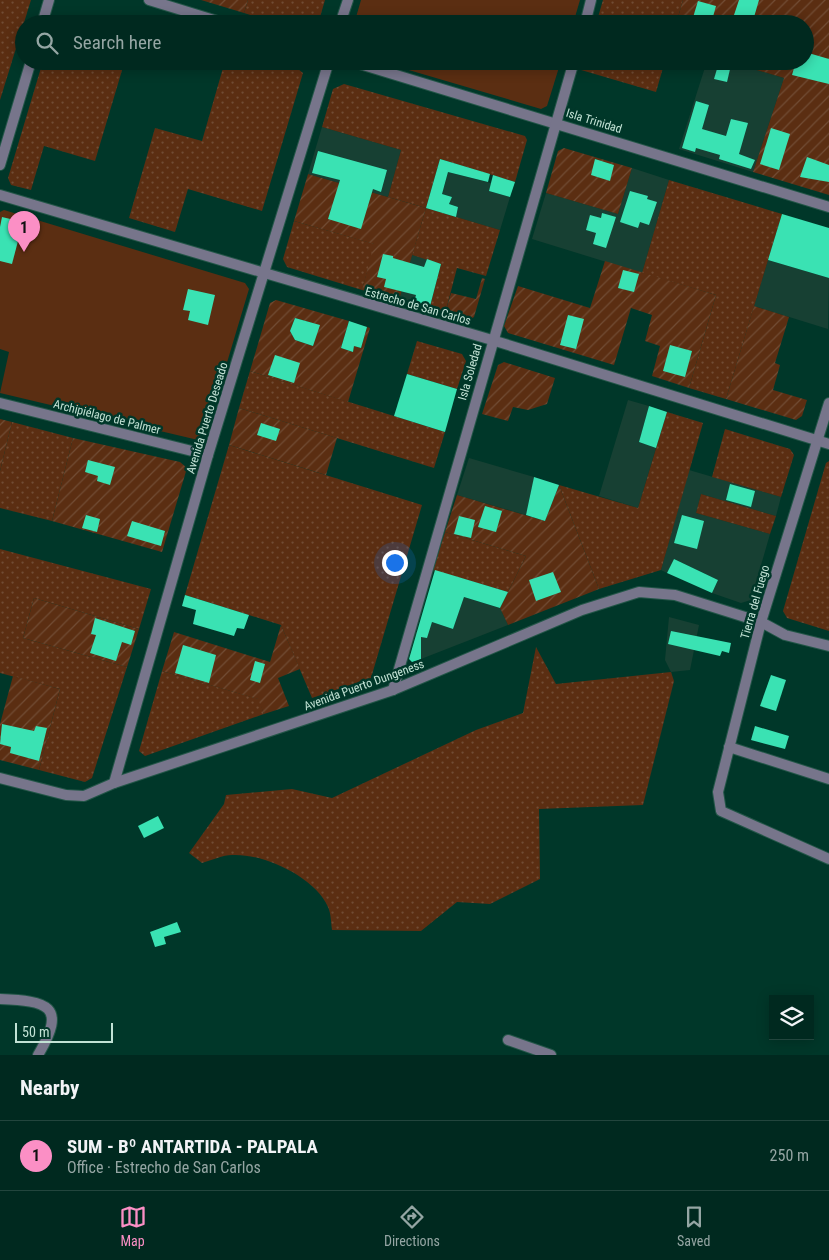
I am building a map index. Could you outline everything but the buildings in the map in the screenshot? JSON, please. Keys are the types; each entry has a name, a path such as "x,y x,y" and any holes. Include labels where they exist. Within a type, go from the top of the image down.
{"street":[{"path":"45,15 49,0"},
{"path":"149,0 198,15"},
{"path":"343,15 348,0"},
{"path":"587,15 591,0"},
{"path":"0,165 28,70"},
{"name":"Avenida Puerto Deseado","path":"114,783 208,456 326,70"},
{"name":"Isla Trinidad","path":"380,70 829,207"},
{"name":"Isla Soledad","path":"393,690 492,340 572,70"},
{"name":"Estrecho de San Carlos","path":"0,195 264,275 492,340 829,444"},
{"name":"Archipiélago de Palmer","path":"0,403 208,456"},
{"name":"Tierra del Fuego","path":"829,403 762,622 718,792 721,811 829,859"},
{"name":"Avenida Puerto Dungeness","path":"0,778 66,795 84,796 114,783 393,690 582,610 639,592 675,595 762,622 785,635 829,646"},
{"path":"729,746 829,778"},
{"path":"0,999 34,1000 48,1008 52,1019 50,1035 38,1055"},
{"path":"508,1040 551,1055"}],"shaded area":[{"path":"0,0 31,0 26,15 15,15 15,52 0,100"},
{"path":"201,0 248,0 244,13"},
{"path":"248,0 325,0 321,15 250,15 244,13"},
{"path":"361,0 580,0 576,15 357,15"},
{"path":"603,0 683,0 679,15 599,15"},
{"path":"683,0 829,0 829,195 753,172 784,78 757,70 814,70 814,15 679,15"},
{"path":"40,70 122,70 95,161 44,146 31,190 11,185 8,178"},
{"path":"222,70 299,70 303,73 262,211 188,189 175,232 129,218 155,128 202,141"},
{"path":"409,70 558,70 547,106 541,109"},
{"path":"581,70 662,70 656,92"},
{"path":"704,70 757,70 784,78 753,172 679,149"},
{"path":"344,84 525,136 527,140 515,182 440,159 426,208 388,197 401,150 322,127 333,89"},
{"path":"322,127 401,150 388,197 308,174"},
{"path":"564,148 632,168 618,214 546,193 558,151"},
{"path":"632,168 669,180 642,273 532,239 546,193 618,214"},
{"path":"448,172 491,183 489,191 510,197 500,230 456,217 458,207 449,204 452,197 431,191 433,184 444,187"},
{"path":"308,174 426,208 399,300 362,290 374,244 294,221"},
{"path":"669,180 782,214 726,399 689,388 716,295 642,273"},
{"path":"426,208 500,230 486,276 457,268 445,314 429,310 441,264 412,255"},
{"path":"4,210 245,283 249,289 205,436 198,440 0,393 9,352 0,349 0,212"},
{"path":"294,221 375,244 362,290 287,267 283,259"},
{"path":"412,255 427,259 413,305 399,300"},
{"path":"768,260 829,278 828,329 754,306"},
{"path":"605,261 716,295 689,388 652,376 660,346 645,341 652,315 631,308 614,365 508,333 504,326 518,286 590,308"},
{"path":"482,278 485,279 474,317 467,321 445,314 451,293 476,299"},
{"path":"276,300 349,321 341,348 353,352 354,346 361,348 367,327 370,328 348,402 250,371 270,303","holes":["295,318 319,325 313,346 295,340 290,331"]},
{"path":"754,306 789,317 775,363 780,365 773,390 807,400 802,416 796,420 726,399"},
{"path":"417,341 462,354 466,361 457,389 407,374"},
{"path":"504,362 555,378 547,404 528,410 513,407 508,421 482,414 498,365"},
{"path":"250,371 445,432 434,468 239,408"},
{"path":"628,400 649,406 639,442 656,448 638,508 599,496"},
{"path":"239,408 337,438 326,475 229,445"},
{"path":"667,412 703,423 661,570 599,589 559,485 638,508"},
{"path":"0,419 12,422 0,471"},
{"path":"12,422 73,438 52,521 0,508 0,471"},
{"path":"725,429 790,449 794,455 781,497 712,477"},
{"path":"73,438 180,462 187,468 162,552 52,521"},
{"path":"229,445 422,505 371,678 312,698 281,625 185,595"},
{"path":"469,458 534,477 526,515 457,495"},
{"path":"829,461 829,631 787,618 783,611 826,463"},
{"path":"689,470 781,497 776,516 701,494 696,513 770,534 751,600 741,603 712,593 718,580 674,559 667,573 661,570"},
{"path":"559,485 599,589 508,625 500,608 526,556 445,532 457,495 545,521"},
{"path":"701,494 776,516 770,534 696,513"},
{"path":"445,532 526,556 508,592 433,570"},
{"path":"0,549 151,589 139,629 34,598 23,638 127,667 92,778 85,782 39,770 60,689 0,673"},
{"path":"464,597 500,608 508,625 421,659 421,642 417,641 416,632 421,633 432,622 453,629"},
{"path":"34,598 139,629 127,667 23,638"},
{"path":"669,617 699,625 690,670 671,672 665,660"},
{"path":"281,625 300,669 278,678 289,706 264,714 258,699 162,671 174,632 270,662"},
{"path":"536,647 556,684 671,672 674,681 643,805 539,809 540,879 490,904 457,902 421,931 332,930 329,909 321,896 312,886 287,869 244,855 225,856 202,863 189,853 224,804 226,795 292,789 332,798 476,730 523,713"},
{"path":"162,671 259,699 264,714 145,756 139,751"},
{"path":"13,676 60,689 39,770 0,760 0,724"}],"place":[{"name":"SUM - Bº ANTARTIDA - PALPALA","path":"24,252"}]}
